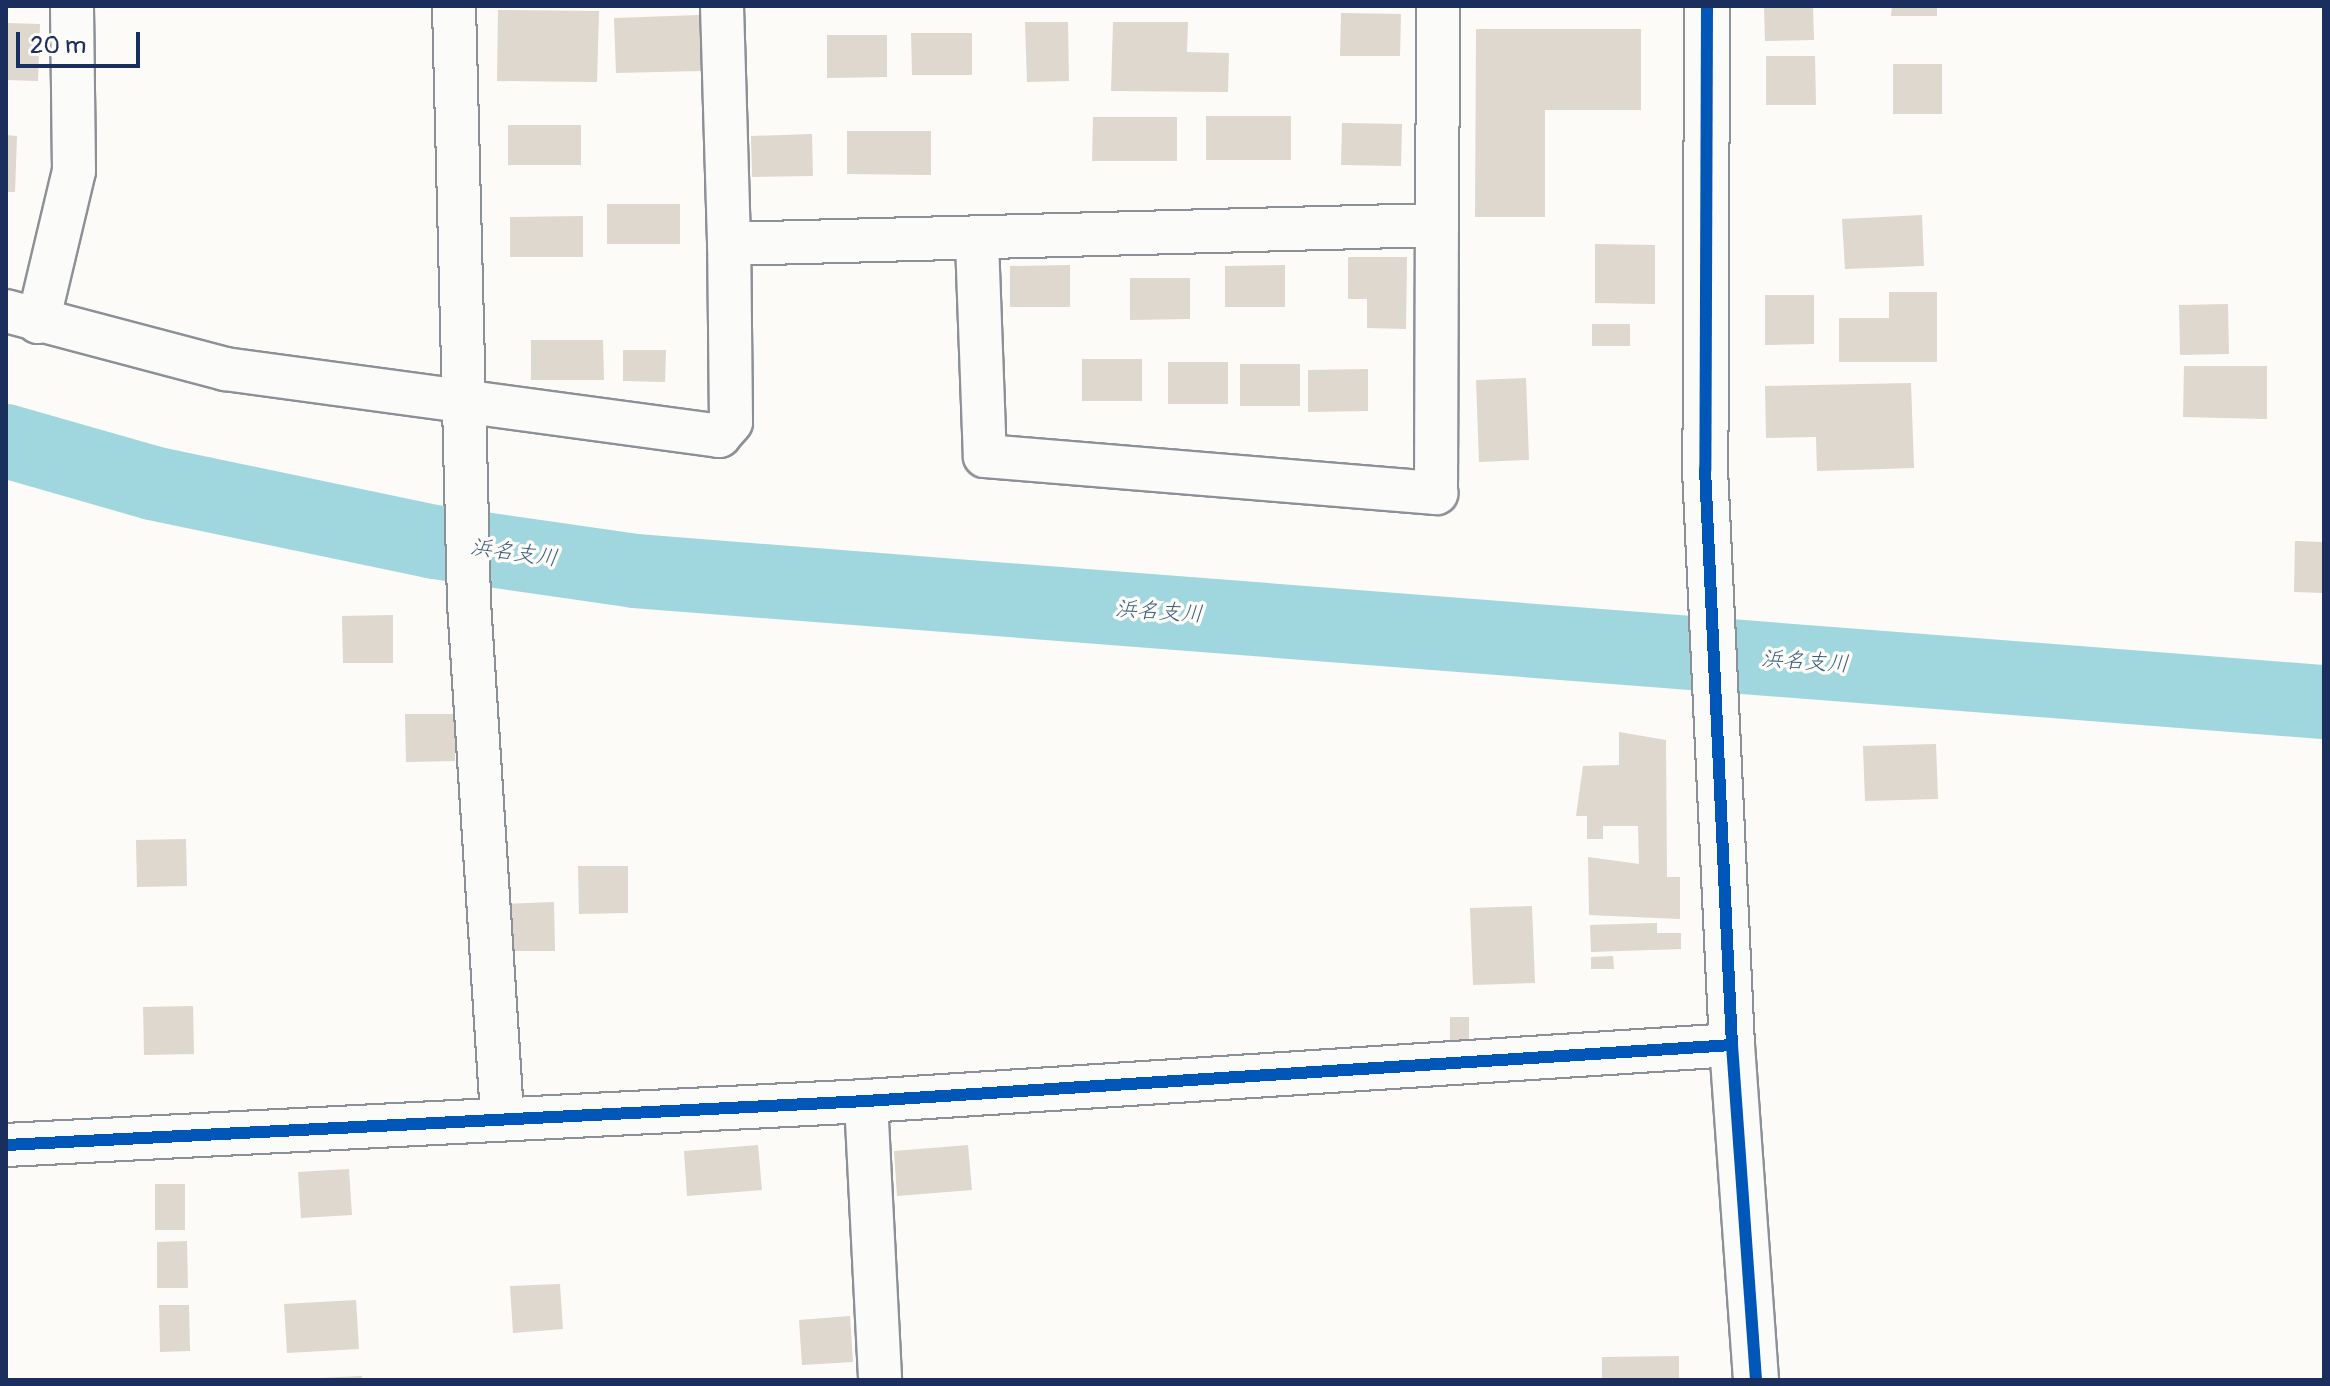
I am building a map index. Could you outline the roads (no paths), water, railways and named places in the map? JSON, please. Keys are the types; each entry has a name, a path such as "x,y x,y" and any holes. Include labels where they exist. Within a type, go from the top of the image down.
{"street":[{"path":"72,6 74,171 22,317 225,369 466,398 719,436 731,422 722,6"},
{"path":"454,6 469,603 502,1115"},
{"path":"977,242 985,456 1436,493 1438,6"},
{"path":"1707,6 1705,469 1732,1045 1756,1380"},
{"path":"729,244 977,242 1437,225"},
{"path":"6,1145 502,1115 866,1101 1732,1045"},
{"path":"866,1101 880,1380"}],"waterway":[{"name":"浜名支川","path":"6,441 152,483 434,542 635,571 2324,702"}]}
